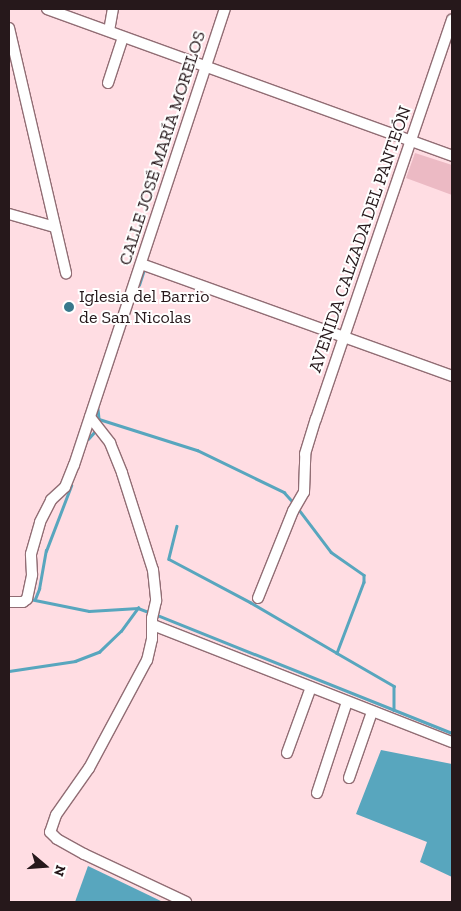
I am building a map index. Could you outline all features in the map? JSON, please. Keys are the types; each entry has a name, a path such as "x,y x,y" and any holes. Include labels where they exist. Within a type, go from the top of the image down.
{"street":[{"path":"47,9 67,12 123,37 452,156"},
{"path":"109,31 113,9"},
{"name":"CALLE JOSÉ MARÍA MORELOS","path":"9,602 25,602 27,599 32,575 31,554 40,522 51,500 60,494 69,480 225,9"},
{"name":"AVENIDA CALZADA DEL PANTEÓN","path":"258,598 293,511 301,498 304,486 305,454 313,428 452,18"},
{"path":"9,28 66,273"},
{"path":"108,83 123,37"},
{"path":"9,214 55,227"},
{"path":"141,264 452,376"},
{"path":"90,417 110,443 122,473 153,570 156,600 147,660 90,768 56,815 50,832 57,840 84,854 186,902"},
{"path":"153,622 347,702 452,742"},
{"path":"286,753 312,687"},
{"path":"317,793 347,702"},
{"path":"349,778 372,712"}],"shaded area":[{"path":"415,153 452,165 452,195 406,178"}],"water":[{"path":"381,750 452,764 452,877 420,862 427,842 356,814"},
{"path":"88,866 163,902 75,902"}],"waterway":[{"path":"139,285 144,270"},
{"path":"98,409 99,419 197,450 284,492 294,503"},
{"path":"88,439 96,430"},
{"path":"35,599 39,589 46,551 71,486"},
{"path":"297,507 331,552 364,575 364,582 337,653 394,686 394,710"},
{"path":"177,526 169,559 250,602 337,653"},
{"path":"30,599 89,611 138,608 151,613"},
{"path":"9,671 75,661 99,652 121,631 138,608"},
{"path":"157,615 452,733"}],"place":[{"name":"Iglesia del Barrio de San Nicolas","path":"69,307"}]}
